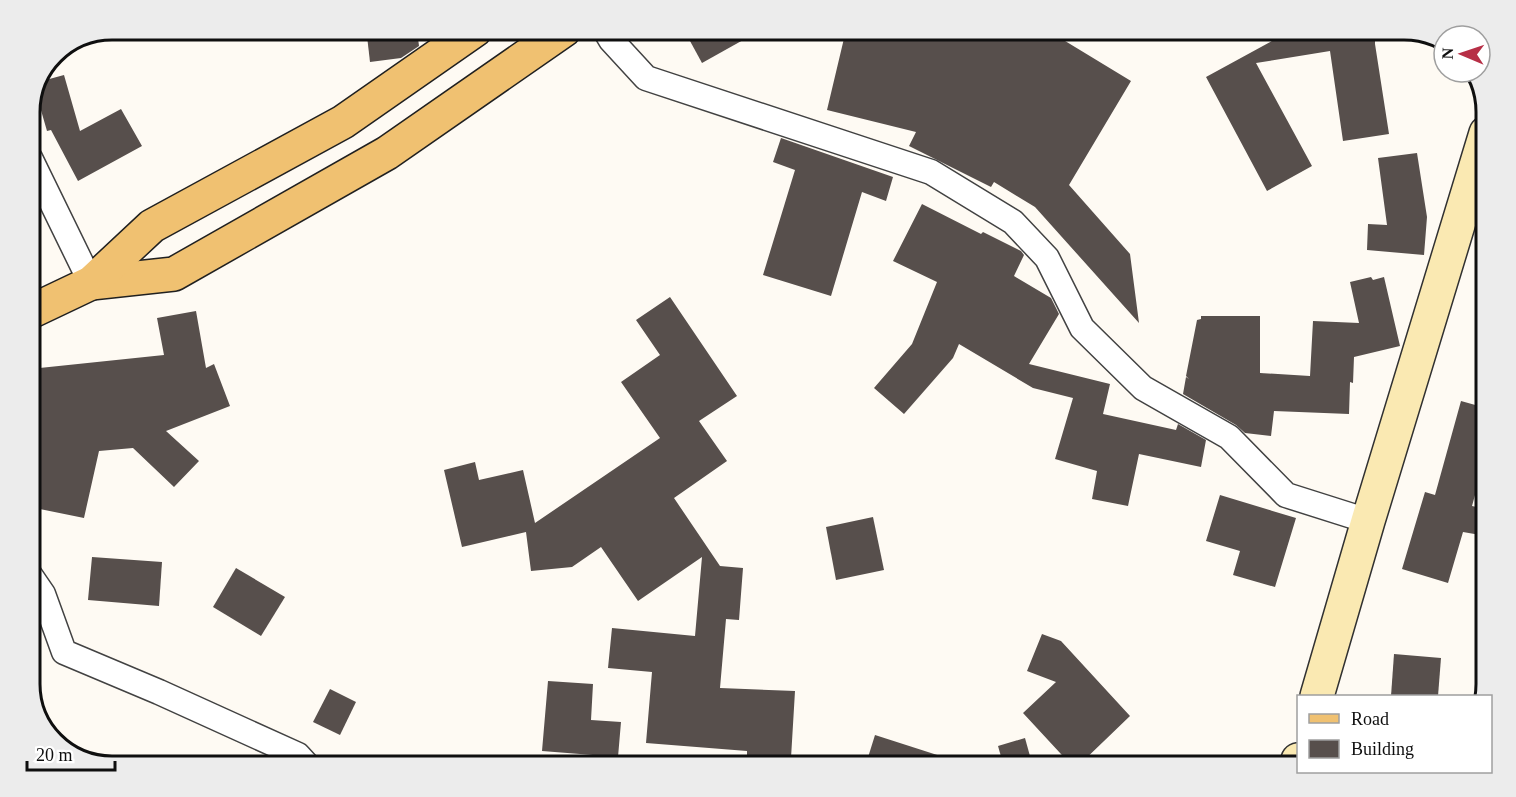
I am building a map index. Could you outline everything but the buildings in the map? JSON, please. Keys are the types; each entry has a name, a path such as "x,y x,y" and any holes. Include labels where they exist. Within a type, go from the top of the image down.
{"main road":[{"path":"41,307 91,283 152,226 343,122 459,41"},
{"path":"91,283 174,274 387,153 548,41"},
{"path":"1317,695 1475,169"}],"street":[{"path":"611,41 646,78 931,172 1013,222 1047,258 1082,328 1143,388 1229,437 1286,495 1368,521"},
{"path":"41,181 91,283"},
{"path":"41,591 64,652 299,756"}]}
